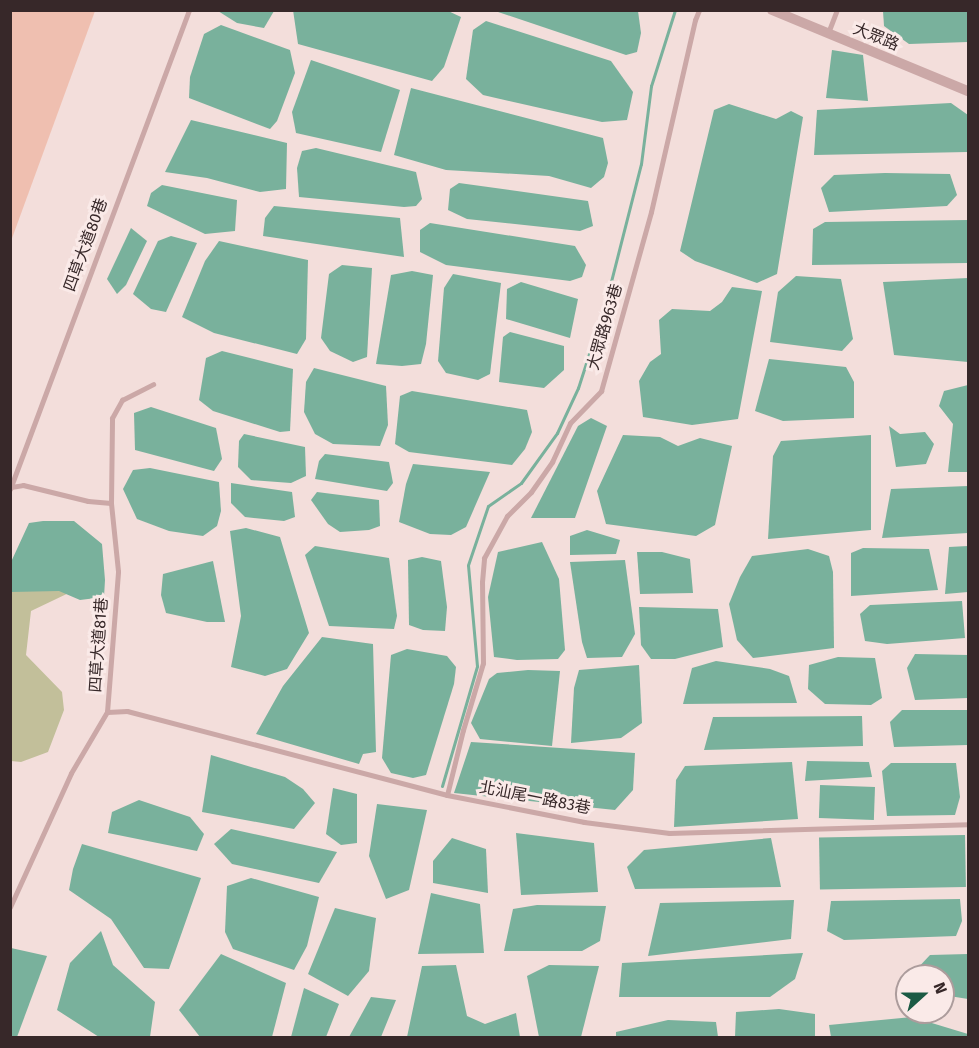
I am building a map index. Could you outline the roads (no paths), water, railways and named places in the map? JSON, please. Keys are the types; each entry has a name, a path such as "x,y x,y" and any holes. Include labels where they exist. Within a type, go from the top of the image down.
{"street":[{"name":"大眾路","path":"772,10 969,90"}],"lane":[{"name":"四草大道80巷","path":"11,488 189,10"},
{"name":"大眾路963巷","path":"447,795 483,663 484,558 507,516 531,492 552,462 570,423 601,391 651,212 699,10"},
{"path":"828,33 837,10"},
{"name":"四草大道81巷","path":"10,907 12,897 71,773 107,712 118,572 111,503 112,418 122,400 153,384"},
{"path":"11,488 23,486 88,501 111,503"},
{"name":"北汕尾一路83巷","path":"107,712 127,711 447,795 584,822 669,833 969,824"}],"waterway":[{"path":"442,786 477,666 468,565 488,506 521,483 557,433 578,388 606,301 641,164 651,86 675,10"}]}
